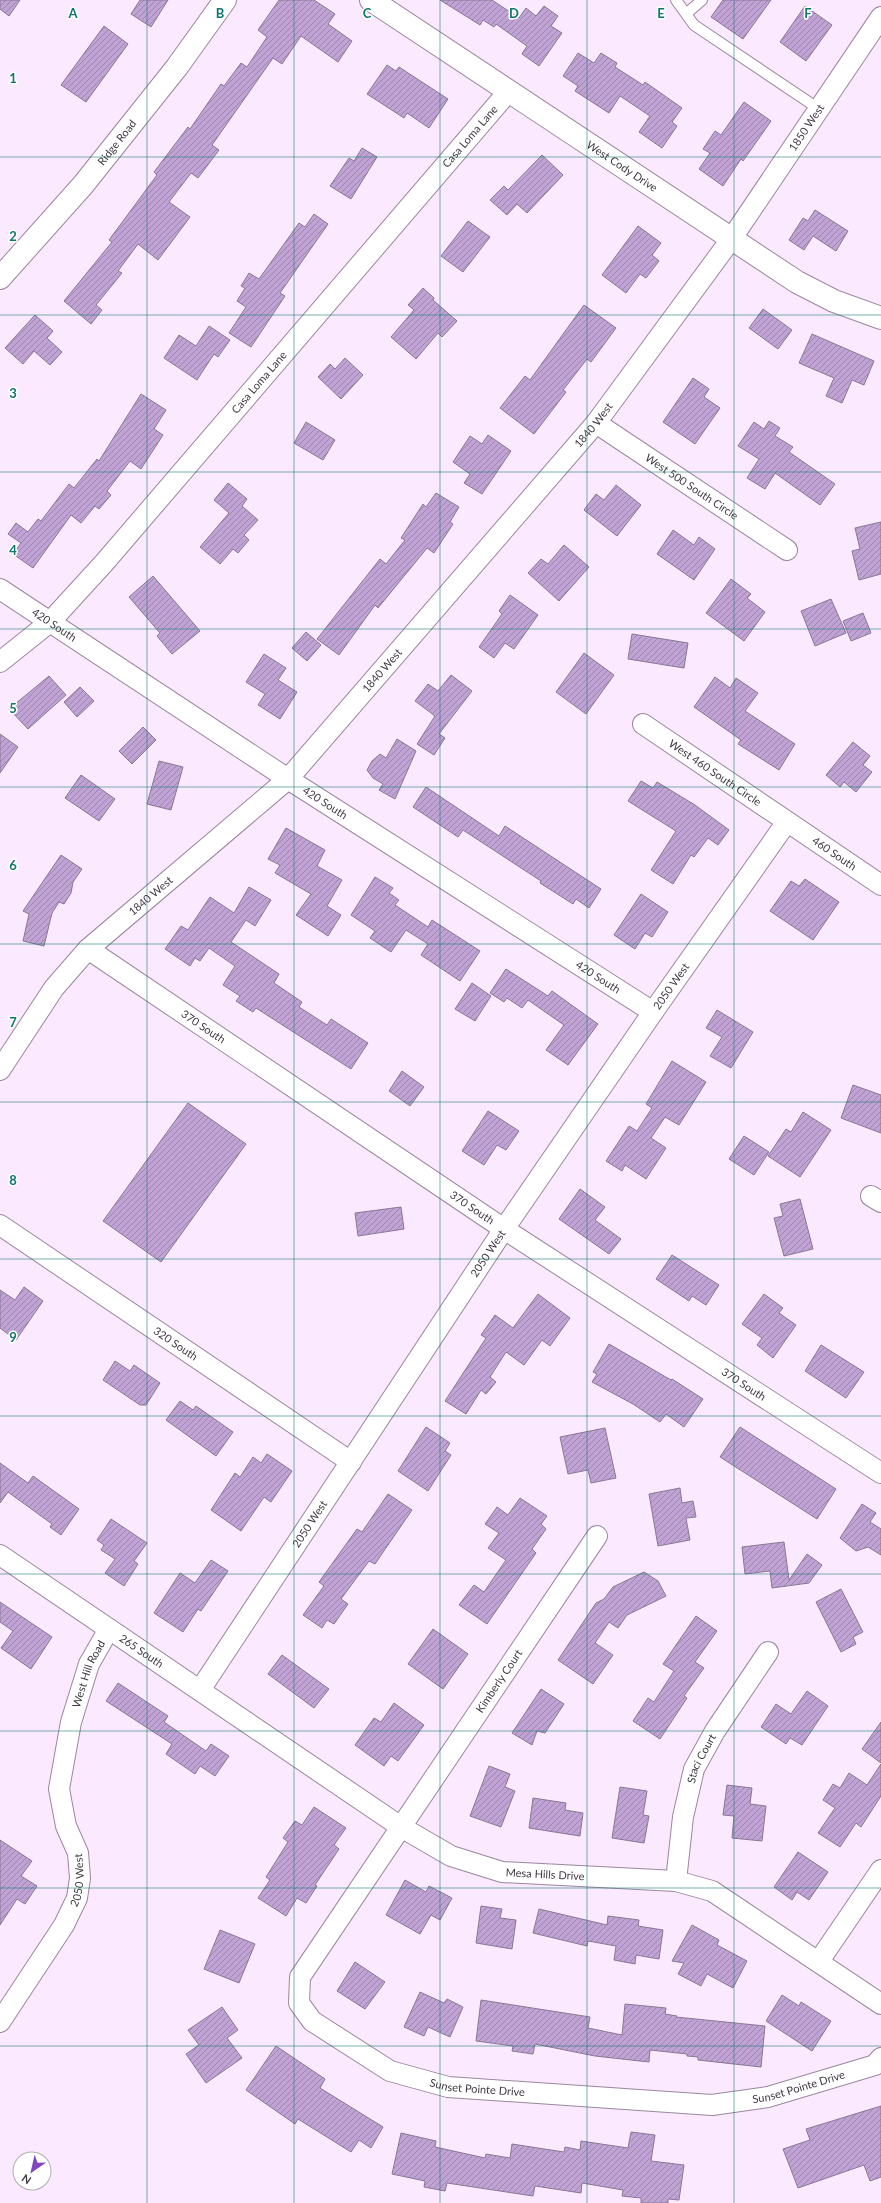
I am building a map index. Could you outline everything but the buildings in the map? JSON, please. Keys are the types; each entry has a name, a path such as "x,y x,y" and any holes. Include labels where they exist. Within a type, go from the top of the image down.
{"street":[{"name":"Ridge Road","path":"0,278 83,186 177,67 225,0"},
{"name":"West Cody Drive","path":"371,0 797,282 834,301 881,318"},
{"name":"1850 West","path":"732,238 881,17"},
{"name":"Casa Loma Lane","path":"0,662 50,622 104,563 508,92"},
{"name":"1840 West","path":"0,1070 54,988 88,948 288,779 596,423 732,238"},
{"name":"West 500 South Circle","path":"596,423 787,550"},
{"name":"420 South","path":"0,589 288,779 653,1012"},
{"name":"West 460 South Circle","path":"644,724 786,823"},
{"name":"460 South","path":"786,823 881,885"},
{"name":"2050 West","path":"200,1690 504,1229 653,1012 786,823"},
{"name":"370 South","path":"88,948 504,1229 881,1473"},
{"name":"320 South","path":"0,1224 351,1462"},
{"name":"Kimberly Court","path":"401,1827 597,1536"},
{"name":"265 South","path":"0,1555 284,1746"},
{"name":"West Hill Road","path":"71,1722 89,1664 109,1629"},
{"name":"Staci Court","path":"676,1881 683,1818 694,1769 715,1730 768,1652"},
{"name":"2050 West","path":"0,2022 64,1925 77,1898 80,1878 78,1853 66,1826 59,1789 71,1722"},
{"name":"Mesa Hills Drive","path":"284,1746 401,1827 451,1856 502,1872 676,1881 712,1891 881,2004"},
{"name":"Sunset Pointe Drive","path":"401,1827 300,1977 298,2003 312,2021 390,2071 448,2087 712,2105 768,2097 875,2065 881,2058"},
{"path":"819,1962 881,1870"}],"lane":[{"path":"676,0 694,25 819,109"},
{"path":"686,14 702,0"}]}
